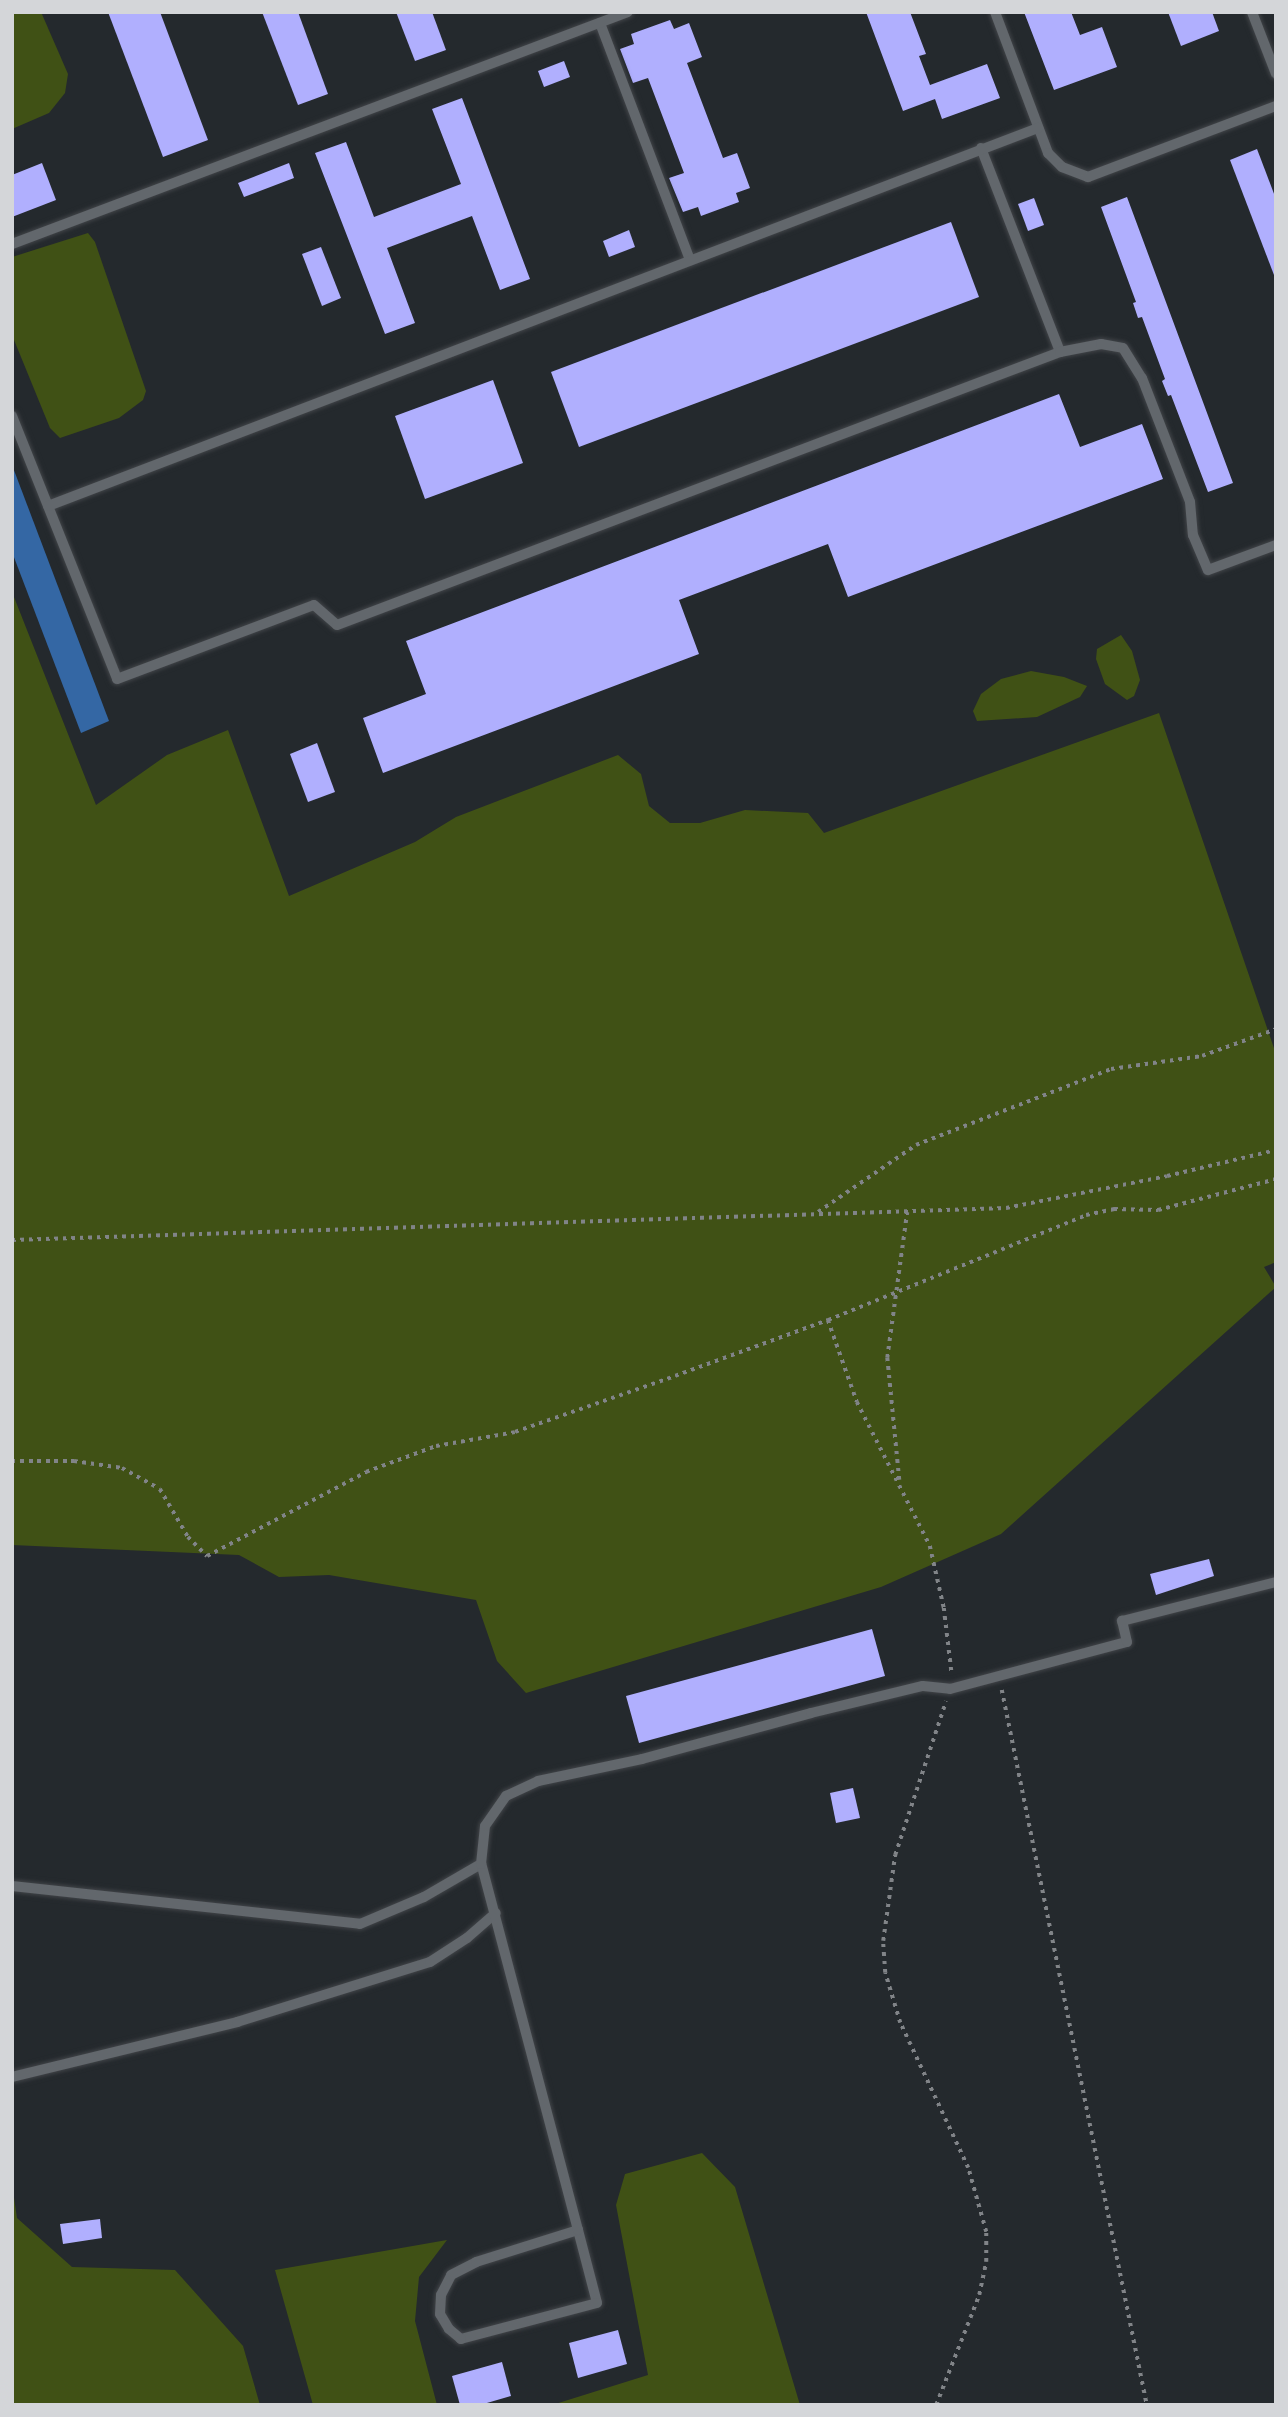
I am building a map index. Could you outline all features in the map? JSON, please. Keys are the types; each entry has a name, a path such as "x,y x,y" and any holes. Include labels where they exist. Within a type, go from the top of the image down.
{"lane":[{"path":"12,244 628,12"},
{"path":"995,12 1048,153 1062,167 1088,177 1276,106"},
{"path":"1252,12 1276,74"},
{"path":"600,23 690,260"},
{"path":"48,506 1038,128"},
{"path":"982,148 1060,352"},
{"path":"12,416 117,679 314,605 337,625 1060,352 1101,344 1123,348 1142,378 1190,502 1194,534 1208,570 1276,545"},
{"path":"579,2230 476,2262 452,2275 441,2295 440,2314 449,2329 461,2339 597,2303 579,2230 496,1913 481,1864 485,1826 506,1796 538,1781 642,1759 811,1713 923,1686 953,1688 1126,1642 1122,1622 1276,1582"},
{"path":"12,1886 360,1924 424,1897 481,1864"},
{"path":"12,2077 237,2022 430,1962 467,1938 496,1913"}],"path":[{"path":"817,1213 916,1145 1111,1069 1202,1056 1276,1029"},
{"path":"12,1240 1006,1208 1167,1176 1276,1150"},
{"path":"12,1461 74,1461 122,1468 160,1489 188,1537 207,1556 366,1472 436,1446 515,1432 828,1320 1086,1215 1114,1209 1158,1210 1276,1179"},
{"path":"899,1482 887,1358 907,1212"},
{"path":"828,1320 858,1402 930,1546 953,1688 895,1855 883,1941 885,1973 900,2023 968,2168 985,2232 986,2262 979,2295 936,2405"},
{"path":"1000,1676 1147,2405"}],"green space":[{"path":"12,12 41,12 68,74 65,93 49,113 12,129"},
{"path":"88,233 95,242 146,391 143,400 119,418 60,438 50,428 12,335 12,257"},
{"path":"12,592 96,805 167,755 228,730 289,896 415,842 456,817 618,755 641,774 649,806 670,823 700,823 745,810 808,813 824,833 1159,713 1276,1054 1276,1262 1264,1267 1276,1287 1001,1534 881,1587 526,1693 497,1661 476,1600 329,1575 279,1577 239,1555 12,1545"},
{"path":"1121,635 1132,651 1140,680 1134,696 1127,700 1105,684 1096,659 1097,649"},
{"path":"1031,671 1064,677 1087,686 1080,697 1037,717 977,721 973,711 981,694 1001,679"},
{"path":"702,2153 735,2187 800,2405 552,2405 648,2375 616,2205 625,2174"},
{"path":"12,2184 17,2218 72,2267 175,2270 243,2346 260,2405 12,2405"},
{"path":"447,2240 419,2277 415,2321 437,2405 313,2405 275,2270"}],"water":[{"path":"12,465 109,721 81,733 12,552"}],"building":[{"path":"108,12 160,12 208,140 163,157"},
{"path":"262,12 298,12 328,94 298,105"},
{"path":"396,12 432,12 446,50 415,61"},
{"path":"866,12 910,12 926,54 919,56 930,85 987,64 1000,98 942,119 935,99 903,111"},
{"path":"1024,12 1071,12 1080,35 1102,27 1117,67 1054,90"},
{"path":"1168,12 1212,12 1219,31 1181,46"},
{"path":"670,20 674,29 689,23 702,57 687,63 723,158 737,153 750,188 736,193 739,202 701,216 698,207 683,212 669,178 684,173 648,78 633,83 620,49 634,44 631,34"},
{"path":"564,61 570,77 544,87 538,71"},
{"path":"462,98 530,279 500,290 472,216 387,248 415,323 385,334 315,153 346,142 374,217 461,184 432,109"},
{"path":"1257,149 1276,199 1274,275 1230,160"},
{"path":"42,163 56,200 12,217 12,175"},
{"path":"289,163 294,178 244,197 238,183"},
{"path":"1127,197 1233,483 1208,492 1171,395 1168,396 1162,381 1165,379 1142,317 1138,318 1133,303 1136,302 1101,207"},
{"path":"1034,198 1044,225 1028,231 1018,204"},
{"path":"951,222 979,297 579,447 551,372"},
{"path":"629,230 635,247 609,257 603,241"},
{"path":"321,247 341,298 322,306 302,254"},
{"path":"493,380 523,463 425,499 395,416"},
{"path":"1059,394 1080,447 1142,424 1163,479 848,597 828,544 679,600 699,654 383,773 363,718 426,694 406,641"},
{"path":"317,743 335,792 308,802 290,754"},
{"path":"1209,1559 1214,1576 1156,1595 1150,1574"},
{"path":"872,1629 885,1676 639,1743 626,1696"},
{"path":"853,1788 860,1818 836,1823 830,1793"},
{"path":"100,2219 102,2238 63,2244 60,2224"},
{"path":"618,2330 627,2364 578,2378 569,2343"},
{"path":"502,2362 511,2396 480,2405 460,2405 452,2376"}]}
